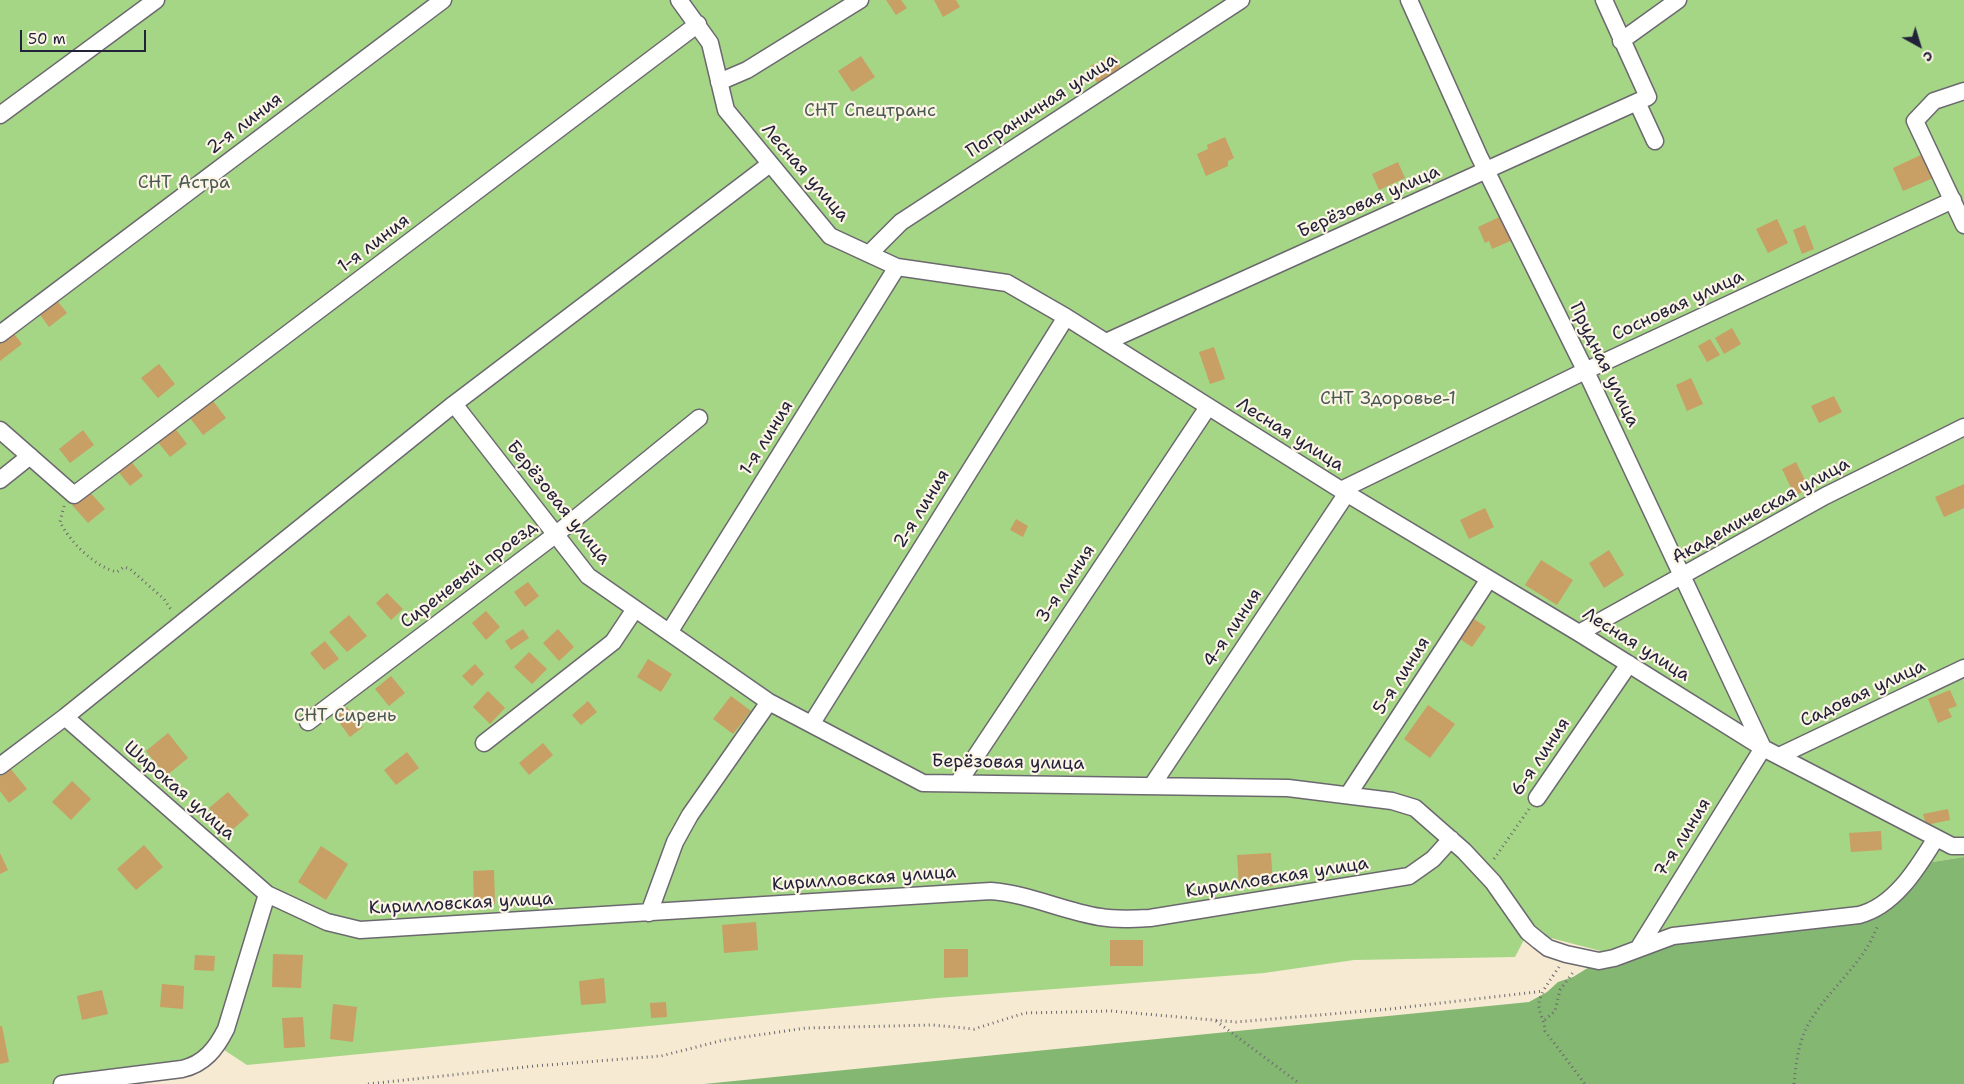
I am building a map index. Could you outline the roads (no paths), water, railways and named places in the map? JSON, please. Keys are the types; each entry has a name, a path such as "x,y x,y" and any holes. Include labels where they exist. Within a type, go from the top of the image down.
{"street":[{"path":"0,115 156,0"},
{"name":"2-я линия","path":"0,334 442,0"},
{"name":"Лесная улица","path":"680,0 710,43 726,110 830,236 897,267 1007,283 1066,317 1344,492 1579,633 1763,748 1952,846 1964,846"},
{"path":"719,82 747,70 860,0"},
{"name":"Пограничная улица","path":"870,253 901,222 1241,0"},
{"name":"Прудная улица","path":"1408,0 1487,171 1585,371 1763,748"},
{"path":"1604,0 1643,100 1655,141"},
{"path":"1621,41 1678,0"},
{"name":"1-я линия","path":"30,456 73,494 698,24"},
{"path":"1964,91 1934,101 1915,121 1964,225"},
{"name":"Берёзовая улица","path":"1106,342 1643,100"},
{"path":"0,766 65,717 454,404 770,164"},
{"name":"Сосновая улица","path":"1344,492 1585,371 1953,200"},
{"name":"1-я линия","path":"670,631 897,267"},
{"name":"2-я линия","path":"812,723 1066,317"},
{"name":"Берёзовая улица","path":"454,404 588,576 670,631 769,702 923,783 1153,784 1288,788 1392,801 1415,808 1451,839 1485,873 1508,901 1528,932 1548,948 1599,961 1673,936 1873,912 1886,902 1920,864 1936,838"},
{"name":"3-я линия","path":"958,783 1208,407"},
{"name":"Сиреневый проезд","path":"308,722 555,535 699,418"},
{"name":"Академическая улица","path":"1579,633 1825,496 1964,427"},
{"path":"0,430 30,456 0,480"},
{"name":"4-я линия","path":"1153,784 1344,492"},
{"name":"5-я линия","path":"1348,795 1489,579"},
{"path":"484,743 613,642 635,609"},
{"name":"6-я линия","path":"1537,798 1629,664"},
{"name":"Садовая улица","path":"1779,756 1964,668"},
{"path":"649,913 675,842 690,815 769,702"},
{"name":"Широкая улица","path":"65,717 267,894"},
{"name":"7-я линия","path":"1638,949 1763,748"},
{"name":"Кирилловская улица","path":"267,894 327,922 360,930 991,891 1013,893 1098,917 1150,918 1409,876 1433,859 1451,839"},
{"path":"62,1084 182,1069 194,1066 206,1058 218,1046 226,1029 267,894"}],"park label":[{"name":"СНТ Спецтранс","path":"870,111"},
{"name":"СНТ Астра","path":"184,183"},
{"name":"СНТ Здоровье-1","path":"1388,399"},
{"name":"СНТ Сирень","path":"345,716"}]}
